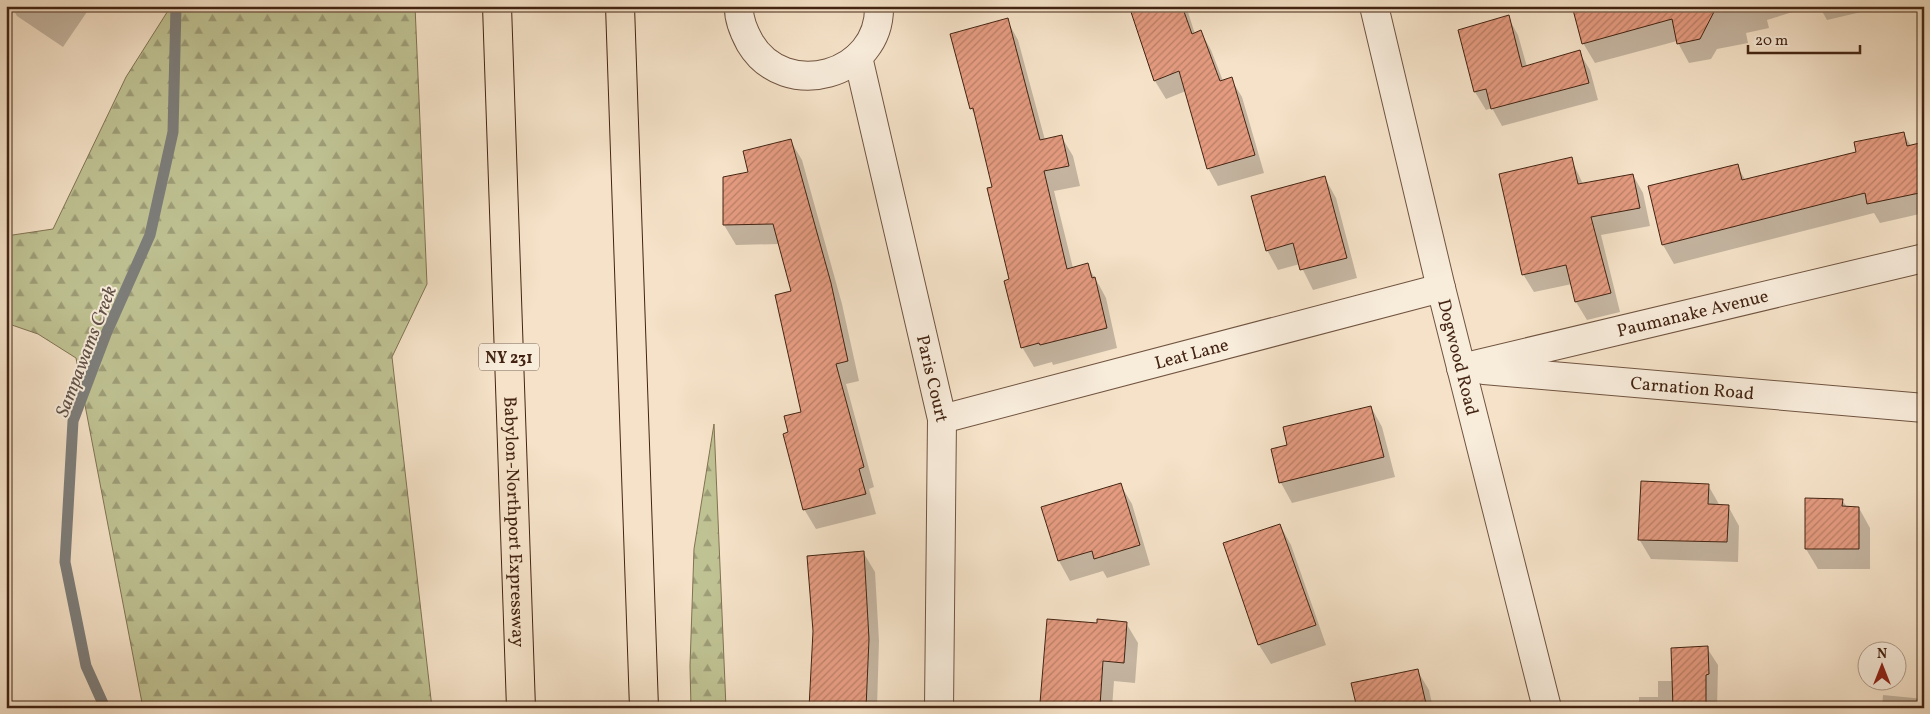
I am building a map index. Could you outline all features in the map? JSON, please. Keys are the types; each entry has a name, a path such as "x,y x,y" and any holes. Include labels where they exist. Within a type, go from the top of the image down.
{"main road":[{"name":"Babylon-Northport Expressway","path":"497,6 521,708"},
{"path":"620,6 644,708"}],"street":[{"path":"739,6 744,32 756,52 773,67 794,76 817,77 839,70 858,57 872,38 879,17 878,6"},
{"name":"Dogwood Road","path":"1374,6 1441,288 1547,708"},
{"name":"Paris Court","path":"858,57 942,419 939,708"},
{"name":"Paumanake Avenue","path":"1462,368 1924,258"},
{"name":"Leat Lane","path":"942,419 1441,288"},
{"name":"Carnation Road","path":"1462,368 1924,408"}],"green space":[{"path":"171,6 415,6 427,284 392,357 432,708 143,708 76,358 38,334 6,323 6,236 53,229 126,77"},
{"path":"714,424 726,708 691,708 690,666 694,549"}],"building":[{"path":"1129,6 1182,6 1192,34 1201,30 1220,81 1232,77 1255,155 1207,169 1179,71 1154,81"},
{"path":"1572,6 1717,6 1700,39 1677,44 1672,19 1582,44"},
{"path":"1509,15 1522,67 1580,50 1589,83 1491,109 1486,89 1474,92 1458,30"},
{"path":"1008,18 1040,140 1062,135 1069,166 1044,171 1067,269 1088,263 1092,278 1095,277 1107,328 1021,348 1004,281 1009,279 987,188 992,187 973,108 970,109 950,34"},
{"path":"1904,132 1907,146 1924,142 1924,192 1867,204 1865,193 1662,245 1648,186 1738,164 1742,180 1856,152 1854,142"},
{"path":"791,139 831,283 848,361 836,364 864,467 859,469 866,494 803,510 783,434 788,432 784,416 801,412 775,295 791,291 773,224 723,225 723,177 748,172 743,151"},
{"path":"1572,157 1578,184 1633,174 1640,208 1591,217 1611,293 1575,302 1566,265 1522,275 1499,174"},
{"path":"1325,176 1347,258 1300,270 1293,243 1266,251 1251,196"},
{"path":"1371,406 1384,457 1279,483 1271,449 1287,445 1283,427"},
{"path":"1641,481 1709,484 1708,504 1729,505 1727,542 1638,540"},
{"path":"1121,483 1140,545 1094,559 1092,551 1058,561 1041,507"},
{"path":"1805,498 1843,499 1842,506 1859,507 1859,549 1805,549"},
{"path":"1280,524 1316,625 1258,645 1223,543"},
{"path":"864,551 869,639 866,708 809,708 813,631 807,556"},
{"path":"1047,619 1097,623 1097,619 1127,622 1124,663 1103,661 1100,706 1097,708 1040,703"},
{"path":"1708,646 1709,674 1706,675 1706,708 1673,708 1671,648"},
{"path":"1418,669 1427,708 1357,708 1351,683"}],"waterway":[{"name":"Sampawams Creek","path":"105,708 86,666 65,562 73,421 106,334 150,235 173,132 176,6"}]}
